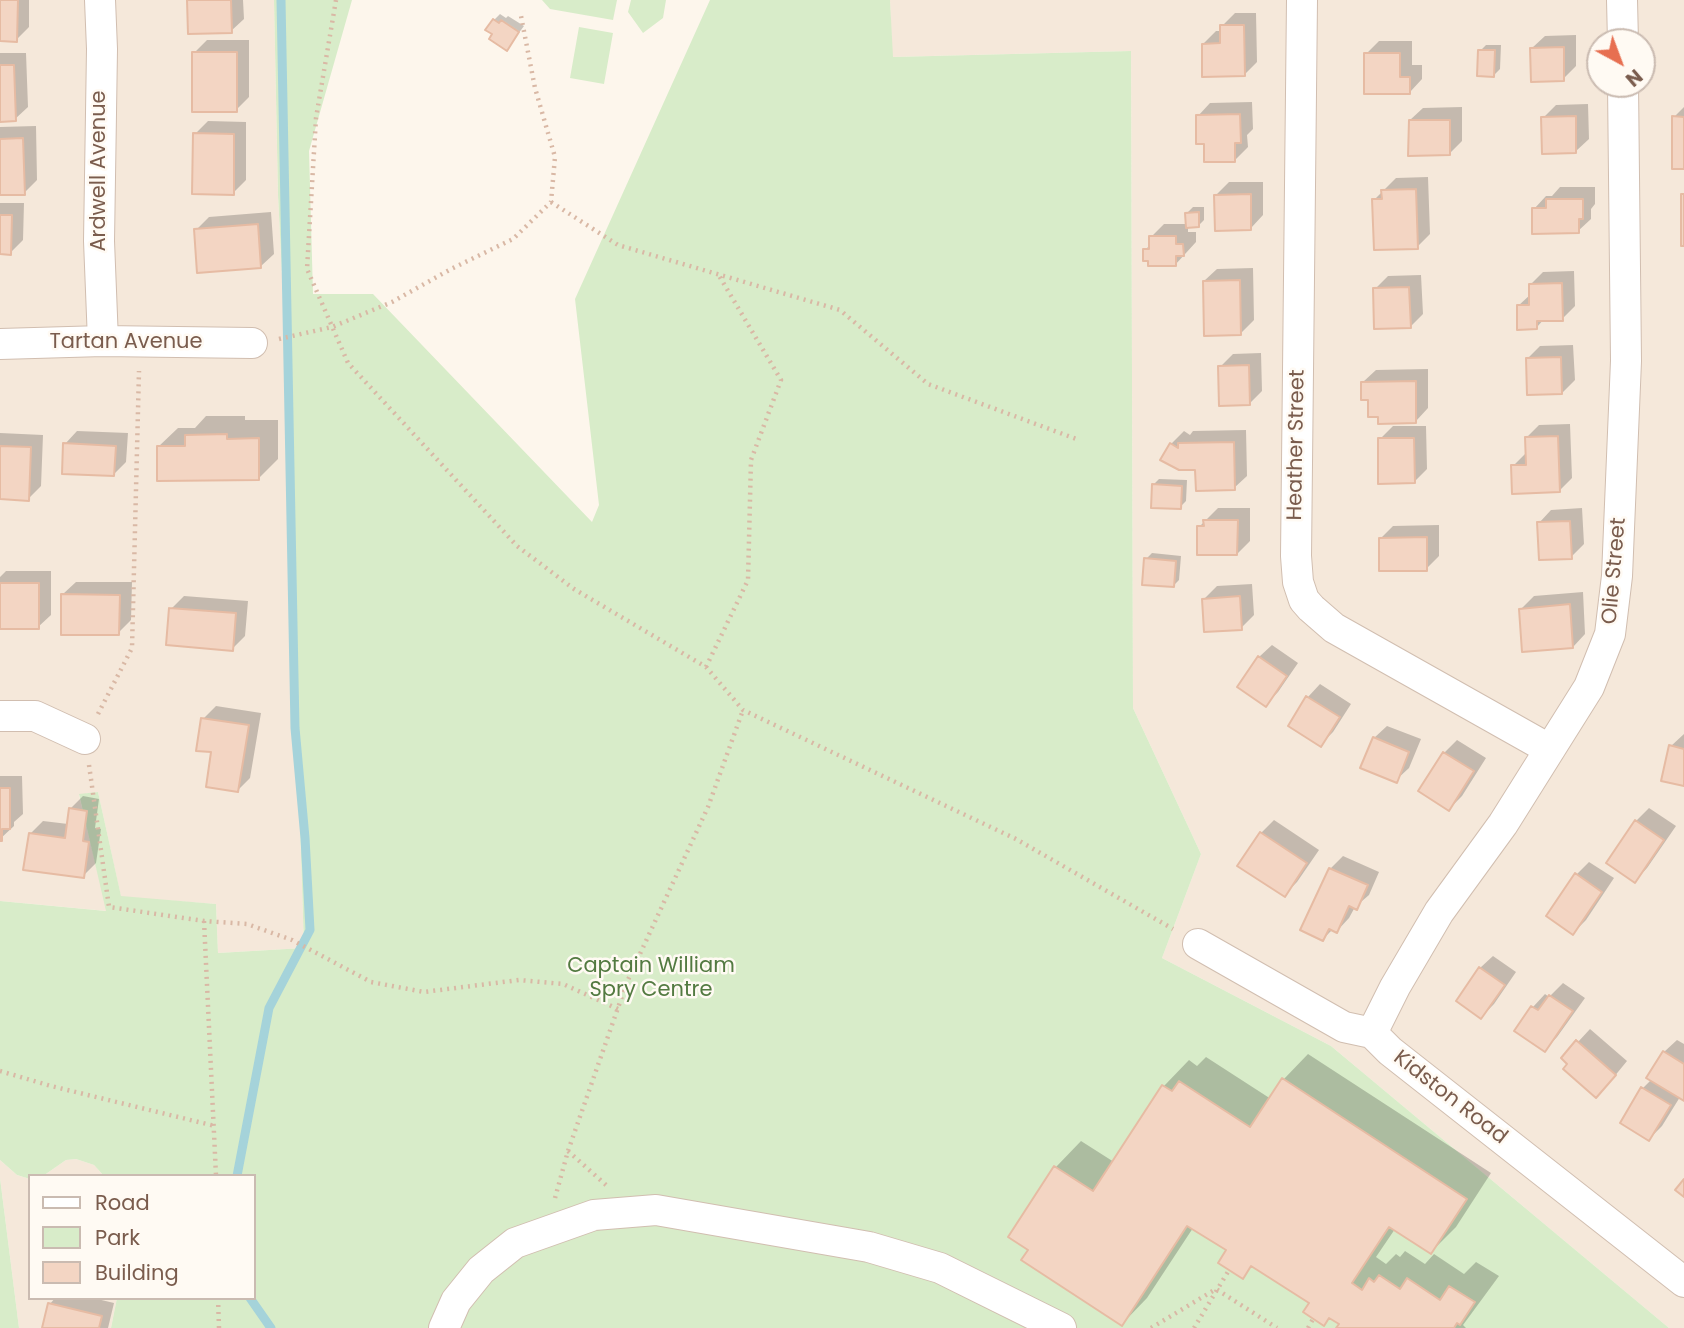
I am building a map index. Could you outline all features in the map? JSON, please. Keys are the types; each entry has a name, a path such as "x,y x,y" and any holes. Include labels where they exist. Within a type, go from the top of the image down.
{"street":[{"name":"Ardwell Avenue","path":"100,0 102,48 99,241 103,341"},
{"name":"Heather Street","path":"1302,0 1296,544 1298,582 1304,600 1334,628 1549,749"},
{"path":"1622,0 1623,28"},
{"name":"Olie Street","path":"1372,1033 1395,987 1439,912 1503,824 1589,687 1610,634 1615,600 1626,361 1623,98"},
{"name":"Tartan Avenue","path":"0,344 103,341 252,343"},
{"path":"0,716 35,716 85,739"},
{"name":"Kidston Road","path":"1198,944 1344,1027 1372,1033 1390,1051 1684,1282"},
{"path":"444,1328 456,1301 481,1270 515,1244 594,1215 656,1210 881,1250 940,1268 1061,1328"}],"path":[{"path":"336,0 316,118 307,269 348,363 517,546 574,589 706,667 743,710 1016,839 1198,944"},
{"path":"300,335 332,327 393,302 513,239 551,202 555,157 535,88 521,16"},
{"path":"551,202 618,245 840,310 928,384 1079,440"},
{"path":"706,667 748,580 751,460 781,380 718,273"},
{"path":"140,342 132,648 85,739 110,907 204,921 247,924 314,950 371,982 424,992 519,980 563,984 618,1009"},
{"path":"554,1204 568,1151 627,982 708,807 743,710"},
{"path":"204,921 216,1174"},
{"path":"0,1071 215,1126"},
{"path":"568,1151 609,1188"},
{"path":"1194,1328 1229,1270"},
{"path":"1151,1328 1216,1289"},
{"path":"1216,1289 1277,1328"},
{"path":"218,1300 219,1328"},
{"path":"1308,1328 1314,1319"}],"shaded area":[{"path":"0,0 274,0 278,195 304,948 218,953 216,904 121,897 98,792 79,795 107,911 0,901"},
{"path":"890,0 1684,0 1684,1328 1669,1328 1331,1046 1162,958 1201,854 1133,708 1131,51 892,57"},
{"path":"76,1159 94,1165 102,1174 46,1174 66,1160"},
{"path":"0,1160 17,1175 28,1178 28,1300 117,1300 111,1328 19,1328"}],"green space":[{"name":"Captain William Spry Centre","path":"274,0 352,0 309,151 313,294 373,294 592,522 599,505 575,299 710,0 890,0 893,57 1131,51 1133,708 1201,854 1162,958 1331,1046 1669,1328 111,1328 117,1300 256,1300 256,1174 102,1174 94,1165 76,1159 66,1160 46,1174 28,1174 28,1178 17,1175 0,1160 0,901 106,911 79,794 98,792 121,896 216,904 218,953 304,948 278,195"},
{"path":"542,0 617,0 613,20 550,9"},
{"path":"631,0 666,0 663,18 643,33 628,12"},
{"path":"579,27 613,33 604,84 570,78"},
{"path":"0,1178 19,1328 0,1328"}],"building":[{"path":"0,0 18,0 17,42 0,41"},
{"path":"187,0 231,0 232,33 188,34"},
{"path":"493,19 499,23 501,20 519,32 507,51 489,39 492,34 485,30"},
{"path":"1220,25 1244,25 1245,76 1202,77 1202,44 1220,43"},
{"path":"1564,47 1564,81 1531,82 1530,48"},
{"path":"1478,50 1495,50 1494,77 1477,76"},
{"path":"192,52 237,52 237,112 192,112"},
{"path":"1364,53 1400,53 1400,77 1410,77 1410,94 1364,94"},
{"path":"0,65 14,65 16,121 0,122"},
{"path":"1240,114 1241,143 1235,143 1235,162 1204,162 1204,144 1196,144 1196,115"},
{"path":"1576,116 1576,153 1542,154 1541,117"},
{"path":"1672,116 1684,117 1684,169 1672,169"},
{"path":"1409,120 1450,120 1450,155 1408,156"},
{"path":"193,133 234,134 234,195 192,194"},
{"path":"23,138 25,195 0,195 0,139"},
{"path":"1416,189 1418,249 1374,250 1372,199 1382,199 1381,190"},
{"path":"1251,194 1251,230 1215,231 1214,195"},
{"path":"1681,194 1684,194 1684,246 1681,246"},
{"path":"1546,199 1583,199 1583,219 1579,219 1579,233 1532,234 1532,208 1546,208"},
{"path":"1199,212 1199,227 1186,228 1185,213"},
{"path":"0,215 12,215 11,255 0,254"},
{"path":"258,224 261,268 197,273 194,229"},
{"path":"1149,236 1176,236 1176,244 1183,244 1184,256 1176,256 1176,266 1148,266 1148,261 1143,261 1143,249 1149,249"},
{"path":"1240,280 1241,335 1204,336 1203,281"},
{"path":"1562,283 1563,321 1537,321 1537,329 1517,330 1517,305 1529,305 1529,284"},
{"path":"1409,287 1411,328 1374,329 1373,288"},
{"path":"1561,357 1562,394 1527,395 1526,358"},
{"path":"1249,365 1250,405 1219,406 1218,366"},
{"path":"1416,381 1416,423 1378,424 1378,417 1368,417 1368,400 1361,400 1361,382"},
{"path":"227,434 227,439 259,438 259,480 157,481 157,446 185,446 185,435"},
{"path":"1558,436 1560,492 1512,494 1511,465 1526,465 1525,437"},
{"path":"1378,438 1414,438 1415,483 1378,484"},
{"path":"1234,442 1235,490 1196,491 1195,470 1179,470 1160,460 1170,443 1178,448 1178,443"},
{"path":"63,443 116,446 114,476 62,474"},
{"path":"0,446 31,447 29,501 0,499"},
{"path":"1152,484 1182,486 1181,509 1151,508"},
{"path":"1203,520 1238,520 1237,555 1197,555 1197,526 1204,526"},
{"path":"1570,521 1572,559 1539,560 1537,522"},
{"path":"1427,537 1427,571 1379,571 1379,538"},
{"path":"1144,558 1176,561 1174,587 1142,585"},
{"path":"0,583 39,583 39,629 0,629"},
{"path":"61,594 120,595 119,635 61,635"},
{"path":"1240,596 1242,630 1204,632 1202,599"},
{"path":"1570,604 1573,648 1522,652 1519,609"},
{"path":"169,608 236,613 233,651 166,645"},
{"path":"1258,656 1287,676 1266,707 1237,687"},
{"path":"1306,696 1340,717 1321,747 1288,726"},
{"path":"201,718 249,725 238,792 206,787 211,752 196,751"},
{"path":"1373,737 1409,752 1397,783 1360,768"},
{"path":"1669,745 1684,749 1684,786 1661,781"},
{"path":"1443,752 1474,771 1449,811 1418,791"},
{"path":"0,788 10,788 10,829 2,829 2,841 0,841"},
{"path":"69,808 87,811 83,841 89,842 84,878 23,870 29,833 65,838"},
{"path":"1635,820 1664,840 1635,883 1606,863"},
{"path":"1260,832 1307,863 1285,897 1237,866"},
{"path":"1329,868 1368,885 1357,910 1349,906 1337,933 1329,929 1323,941 1300,930"},
{"path":"1575,873 1602,892 1573,935 1546,916"},
{"path":"1479,967 1505,985 1481,1019 1456,1001"},
{"path":"1549,995 1573,1011 1545,1052 1514,1031 1531,1006 1538,1010"},
{"path":"1576,1040 1616,1075 1596,1098 1563,1069 1567,1064 1561,1058"},
{"path":"1663,1051 1684,1064 1684,1101 1646,1078"},
{"path":"1282,1078 1467,1199 1431,1254 1389,1227 1352,1283 1362,1290 1369,1278 1374,1282 1379,1275 1400,1289 1407,1278 1440,1300 1449,1286 1475,1302 1460,1325 1457,1323 1454,1328 1336,1328 1339,1324 1329,1318 1324,1326 1303,1312 1309,1303 1251,1266 1243,1279 1218,1263 1226,1250 1187,1226 1122,1326 1021,1260 1028,1250 1008,1237 1054,1166 1093,1191 1162,1085 1172,1091 1179,1081 1250,1127"},
{"path":"1641,1087 1671,1105 1649,1141 1620,1123"},
{"path":"1684,1179 1684,1197 1675,1190"},
{"path":"48,1303 102,1316 99,1328 42,1328"}],"waterway":[{"path":"237,1174 269,1008 310,930 295,728 281,0"},
{"path":"251,1300 271,1328"}]}
